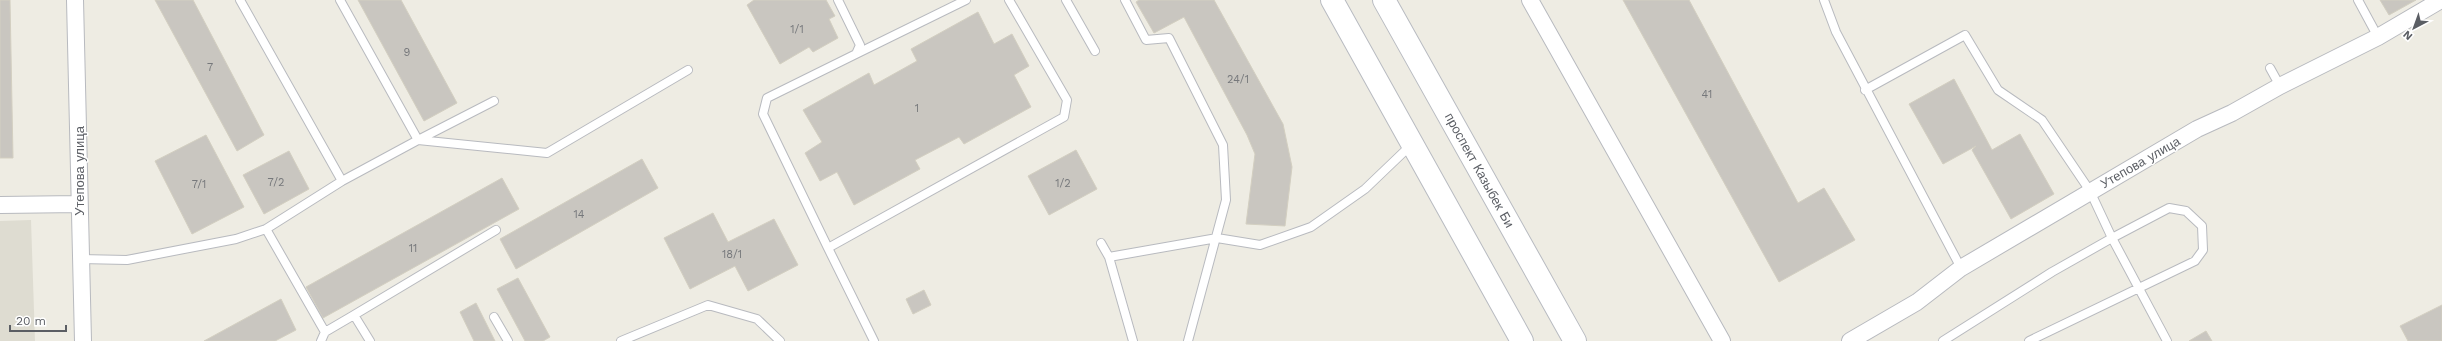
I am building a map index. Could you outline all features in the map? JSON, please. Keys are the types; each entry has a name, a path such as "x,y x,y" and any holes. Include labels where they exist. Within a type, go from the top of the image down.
{"street":[{"name":"Утепова улица","path":"75,0 83,341"},
{"path":"1332,0 1522,341"},
{"name":"проспект Казыбек Би","path":"1384,0 1575,341"},
{"path":"1530,0 1722,341"},
{"name":"Утепова улица","path":"1850,341 1918,302 1961,268 2197,129 2232,114 2280,86 2378,37 2441,0"},
{"path":"0,205 79,204"}],"lane":[{"path":"240,0 342,181"},
{"path":"340,0 418,140"},
{"path":"838,0 860,45 856,54"},
{"path":"874,341 763,114 767,98 966,0"},
{"path":"828,248 1064,117 1067,100 1009,0"},
{"path":"1066,0 1095,51"},
{"path":"1126,0 1146,40 1169,38 1223,145 1226,200 1188,341"},
{"path":"1824,0 1836,32 1865,90 1961,268"},
{"path":"2358,0 2378,37"},
{"path":"1865,90 1965,35 1998,90 2042,120 2090,191 2137,287 2167,341"},
{"path":"2270,68 2280,86"},
{"path":"418,140 547,153 688,70"},
{"path":"80,259 127,260 236,239 266,229 342,181 494,101"},
{"path":"1109,257 1217,238 1260,245 1311,227 1364,189 1412,144"},
{"path":"1944,341 2052,272 2169,208 2186,211 2202,226 2204,250 2195,261 2137,287 2029,341"},
{"path":"266,229 325,332"},
{"path":"321,341 325,332 496,230"},
{"path":"1102,243 1109,257 1133,341"},
{"path":"621,341 708,305 757,319 780,341"},
{"path":"354,315 370,341"},
{"path":"494,317 508,341"}],"shaded area":[{"path":"31,220 35,341 0,341 0,221"}],"building":[{"path":"0,0 10,0 13,158 0,158"},
{"path":"155,0 193,0 264,135 237,151"},
{"path":"358,0 401,0 457,103 424,121"},
{"path":"754,0 826,0 835,16 829,19 838,38 813,52 809,47 780,64 747,5"},
{"path":"1139,0 1214,0 1283,124 1292,167 1285,226 1246,224 1255,154 1247,135 1184,17 1154,33 1136,2"},
{"path":"1623,0 1689,0 1798,203 1824,188 1855,240 1779,282"},
{"path":"2380,0 2416,0 2389,15"},
{"path":"978,12 994,44 1012,34 1029,66 1014,75 1031,107 964,144 959,137 915,160 920,169 854,205 837,172 820,181 805,153 822,142 803,110 869,73 874,85 917,61 911,49"},
{"path":"1954,79 1992,150 2020,134 2054,194 2011,219 1972,150 1976,146 1943,164 1909,104"},
{"path":"206,135 244,207 192,234 155,161"},
{"path":"1076,150 1097,189 1049,215 1028,176"},
{"path":"289,151 309,189 264,214 243,175"},
{"path":"642,159 658,188 516,269 500,239"},
{"path":"502,178 519,209 323,318 306,287"},
{"path":"713,213 728,242 774,219 798,265 748,291 735,266 690,289 664,238"},
{"path":"518,278 550,337 543,341 525,341 497,289"},
{"path":"924,290 931,305 913,314 906,299"},
{"path":"281,299 296,330 275,341 204,341"},
{"path":"476,303 495,341 474,341 460,312"},
{"path":"2442,305 2442,341 2408,341 2400,326"},
{"path":"2206,331 2212,341 2189,341"}]}
